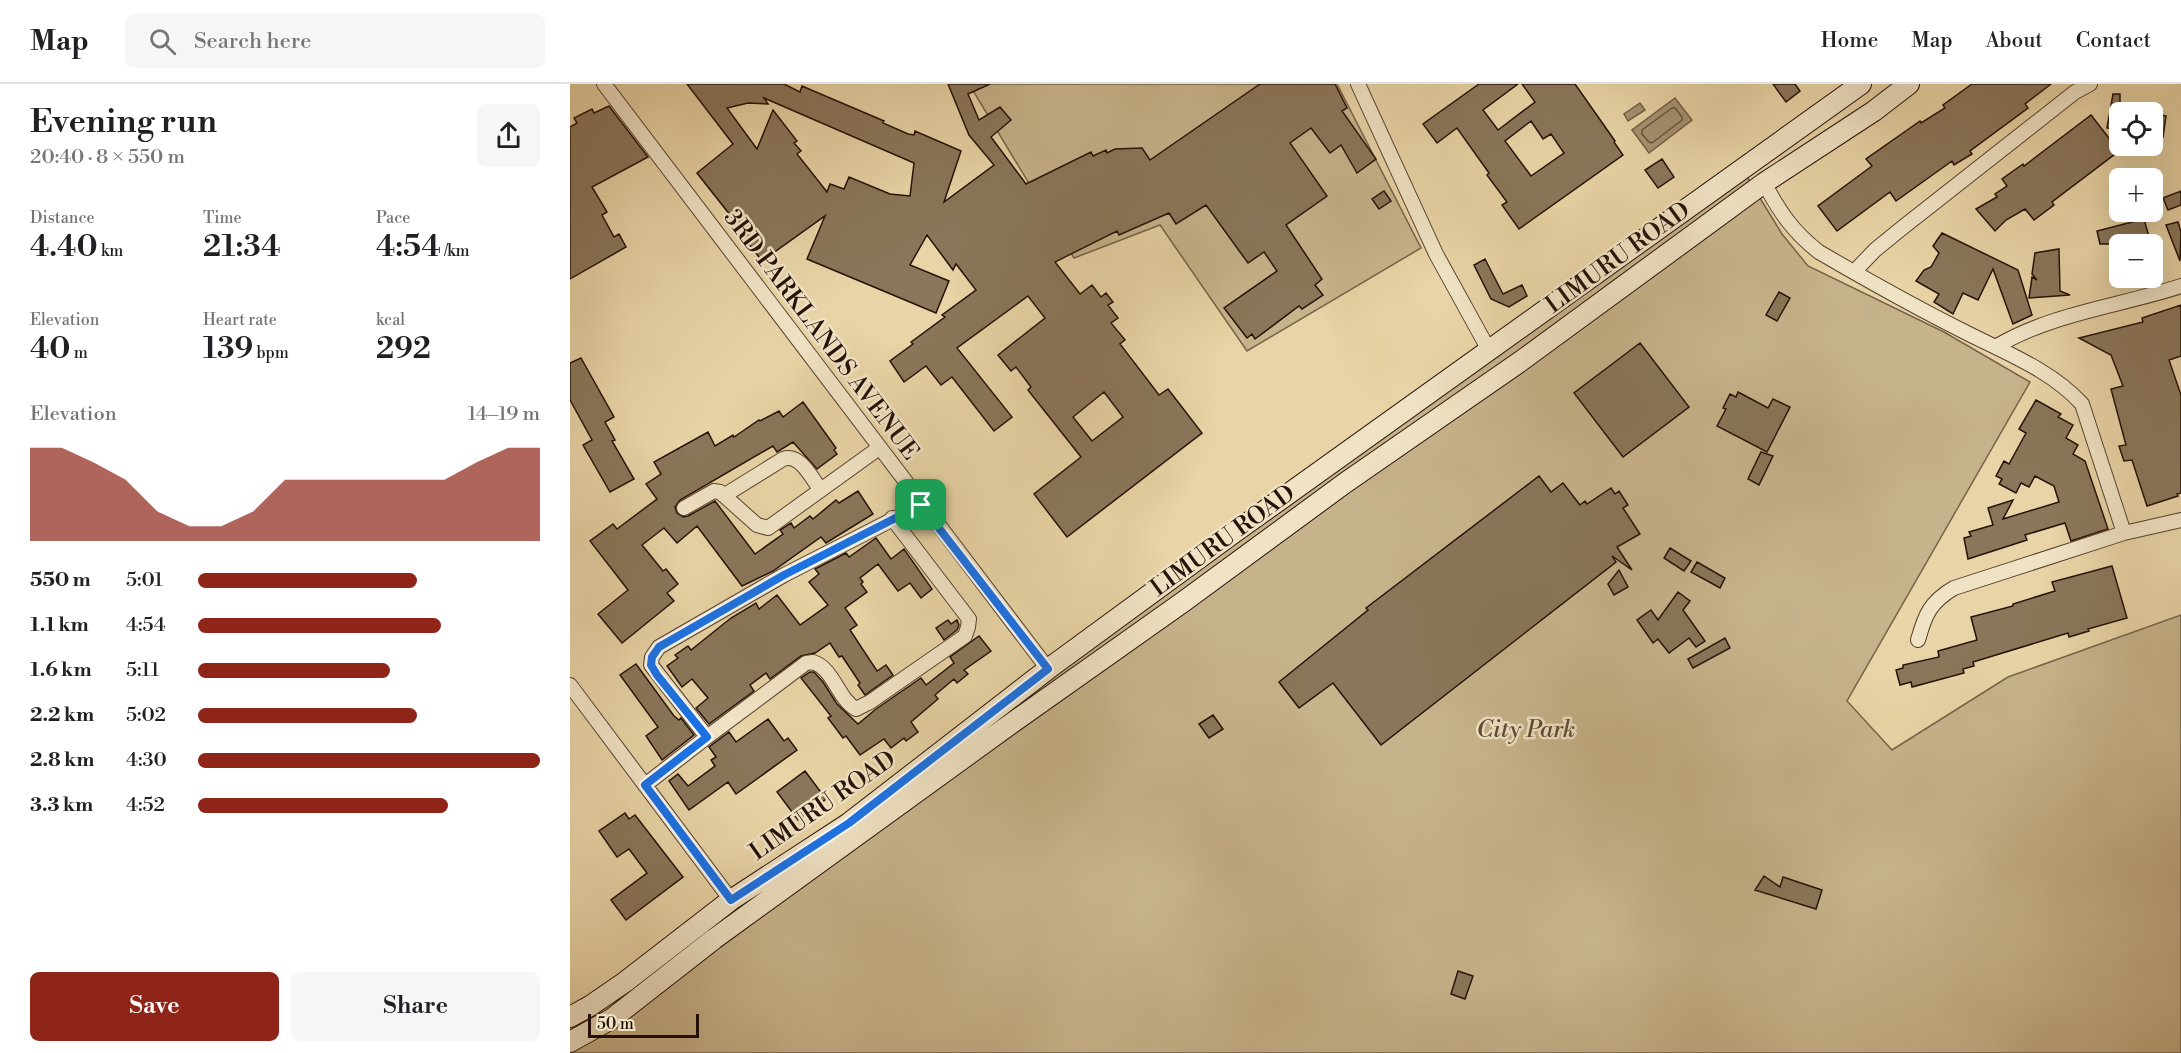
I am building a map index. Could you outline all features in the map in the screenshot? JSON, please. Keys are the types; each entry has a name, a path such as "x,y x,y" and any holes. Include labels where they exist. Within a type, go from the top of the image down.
{"main road":[{"name":"LIMURU ROAD","path":"570,1017 625,982 731,900 849,823 1048,669 1235,532 1862,84"},
{"name":"LIMURU ROAD","path":"570,1042 613,1018 723,933 1354,477 1521,361 1764,183 1874,111 1909,84"},
{"path":"1048,669 1060,689"}],"street":[{"name":"3RD PARKLANDS AVENUE","path":"604,84 921,505 1048,669"},
{"path":"1358,84 1436,254 1490,352"},
{"path":"1854,272 1875,250 1902,228 2075,92 2090,84"},
{"path":"1764,183 1785,220 1801,238 1819,252 1966,333 1997,346 2068,388 2082,404 2124,533"},
{"path":"1997,346 2019,333 2047,322 2181,286"},
{"path":"684,508 714,491 720,492 757,525 768,528 879,448"},
{"path":"725,495 790,456 796,458 820,489"},
{"path":"707,737 651,665 652,657 659,647 784,575 921,505"},
{"path":"645,785 806,663 813,662 824,668 848,704 856,709 861,708 964,636 969,619 892,518"},
{"path":"1918,640 1928,612 1941,596 1954,588 2124,533 2181,520"},
{"path":"570,685 731,900"}],"green space":[{"path":"969,84 1337,84 1421,248 1247,351 1160,225 1074,258"},
{"name":"City Park","path":"1744,172 1782,234 1808,266 1944,332 2030,382 1847,701 1892,750 2008,677 2181,615 2181,1053 570,1053 570,1012"}],"water":[{"path":"1675,98 1692,120 1649,153 1632,130"},
{"path":"1640,103 1645,110 1628,121 1624,114"}],"building":[{"path":"687,84 784,84 800,92 802,86 884,121 883,123 908,134 914,135 915,131 961,151 944,202 994,165 969,135 948,84 990,84 968,94 979,120 1000,107 1011,120 991,137 1026,184 1091,152 1093,156 1106,150 1107,153 1115,149 1142,148 1150,160 1260,84 1335,84 1347,108 1342,111 1376,159 1357,173 1341,145 1330,153 1311,128 1290,143 1327,196 1286,225 1322,279 1315,285 1323,295 1302,309 1299,306 1255,339 1252,334 1247,338 1224,308 1277,271 1264,252 1248,263 1206,205 1176,224 1169,213 1119,235 1117,231 1055,262 1080,294 1092,285 1101,297 1106,293 1113,302 1108,305 1118,318 1111,323 1125,340 1120,344 1159,395 1168,389 1202,433 1067,537 1034,494 1081,457 1028,390 1031,387 1016,367 1011,371 998,355 1045,318 1028,296 957,348 1012,417 994,431 952,377 941,385 926,366 904,382 890,361 945,317 942,315 976,290 956,264 953,270 927,235 910,265 949,281 936,313 807,259 825,216 762,261 736,227 738,225 697,173 733,144","holes":["764,98 914,163 910,196 890,194 849,177 844,189 830,184 827,192 797,154 801,151 794,143 797,141 773,110 757,149 727,108 748,103 768,104","1104,392 1123,417 1092,441 1073,417"]},
{"path":"1479,84 1518,84 1483,110 1498,130 1535,102 1522,84 1575,84 1623,155 1519,229 1502,205 1507,202 1457,128 1437,143 1423,124","holes":["1531,121 1543,139 1551,134 1564,153 1531,176 1505,141"]},
{"path":"1773,84 1795,84 1800,91 1786,102"},
{"path":"1972,84 2051,84 2025,104 2028,108 1970,151 1972,154 1954,165 1952,161 1896,201 1890,192 1837,231 1818,206 1872,166 1866,159 1920,121 1921,123 1945,108 1943,105"},
{"path":"2113,94 2120,94 2120,102 2112,102"},
{"path":"609,106 648,157 592,187 607,212 602,215 614,237 619,234 626,247 570,279 570,127 577,123 574,118 592,109 594,113"},
{"path":"2091,115 2109,138 2109,156 2112,156 2052,202 2054,205 2034,220 2025,209 2006,220 1995,231 1976,209 1997,197 1995,194 2007,186 2002,179 2023,164 2024,166"},
{"path":"2163,116 2166,116 2163,137"},
{"path":"1662,159 1674,177 1658,188 1645,170"},
{"path":"1384,191 1391,201 1379,209 1372,199"},
{"path":"2181,191 2181,205 2168,210 2163,198"},
{"path":"2132,222 2145,222 2148,234 2109,234 2109,244 2100,244 2097,231"},
{"path":"2178,222 2181,232 2180,261 2166,225"},
{"path":"1942,233 2018,270 2032,315 2013,324 1993,269 1978,300 1963,293 1953,314 1934,302 1939,294 1916,281 1924,270 1931,267 1939,253 1933,246"},
{"path":"2059,249 2060,291 2070,295 2029,298 2032,277 2037,280 2032,274 2035,253"},
{"path":"1485,259 1503,294 1522,285 1527,296 1509,307 1491,299 1474,265"},
{"path":"1779,292 1790,298 1777,321 1766,315"},
{"path":"2181,305 2181,356 2169,360 2181,395 2181,493 2147,506 2132,460 2124,461 2119,446 2126,445 2111,389 2123,386 2111,355 2079,338 2143,322 2142,318"},
{"path":"1640,343 1689,407 1623,457 1574,393"},
{"path":"581,358 614,417 605,422 615,440 612,441 634,479 610,492 583,445 592,440 570,400 570,363"},
{"path":"1738,392 1768,408 1773,399 1790,407 1767,452 1717,426 1726,409 1723,408 1730,394 1736,397"},
{"path":"2036,400 2061,414 2058,417 2073,425 2066,438 2078,445 2073,454 2085,461 2108,529 2071,541 2065,523 2025,535 2027,540 1968,559 1964,538 1971,536 1969,532 1993,525 1988,508 2013,500 2003,519 2059,502 2054,486 2035,476 2029,487 2021,483 2016,493 1999,484 2002,479 1996,476 2004,461 2009,464 2026,433 2019,429"},
{"path":"803,402 836,448 834,450 837,454 817,469 793,442 777,452 773,446 680,500 675,507 677,513 683,517 688,516 715,501 755,554 783,534 780,530 791,523 794,528 810,516 813,519 836,500 839,503 858,491 873,514 826,543 821,537 773,571 742,586 697,526 677,543 664,528 642,545 663,571 666,569 678,584 667,593 674,601 622,643 598,614 628,590 590,541 613,524 617,529 657,499 646,484 661,474 654,462 708,432 715,446 779,411 783,417"},
{"path":"1761,452 1773,456 1759,485 1748,479"},
{"path":"1539,476 1551,492 1563,483 1580,505 1585,501 1587,504 1611,488 1615,494 1619,491 1628,505 1623,508 1640,534 1617,547 1632,570 1612,556 1616,562 1381,745 1333,683 1299,708 1279,682 1368,610 1366,608"},
{"path":"876,538 891,559 904,549 932,589 921,598 910,583 898,591 878,564 860,578 867,592 845,608 857,625 850,630 877,671 886,665 893,675 865,695 842,656 839,657 830,643 815,653 801,656 770,679 766,673 750,685 754,691 709,724 696,708 708,698 692,679 682,687 667,666 678,658 675,655 688,646 691,650 731,618 756,603 759,609 777,595 800,625 828,605 809,582 819,574 815,569 846,553 849,557"},
{"path":"1670,548 1691,561 1684,571 1664,558"},
{"path":"1697,562 1725,578 1720,588 1691,572"},
{"path":"2112,566 2127,618 2069,637 2068,633 1973,662 1974,666 1963,669 1964,673 1912,687 1911,682 1900,685 1896,670 1903,668 1903,665 1939,657 1938,651 1977,640 1971,617 2013,606 2013,604 2055,591 2052,582"},
{"path":"1619,570 1628,587 1614,595 1608,584"},
{"path":"1678,592 1690,601 1683,610 1705,641 1696,647 1689,638 1669,653 1658,639 1653,643 1637,620 1651,610 1658,620"},
{"path":"948,620 951,624 957,620 959,625 957,630 944,640 936,628"},
{"path":"979,636 991,651 964,670 968,674 957,683 954,679 935,695 938,699 911,722 918,732 906,741 904,738 891,748 884,739 860,755 846,736 843,738 828,718 831,716 801,678 814,672 837,704 858,724 921,678 926,685 954,663 950,657"},
{"path":"1725,638 1730,648 1693,668 1688,659"},
{"path":"636,664 674,716 679,720 681,718 694,735 662,760 646,736 658,727 620,675"},
{"path":"1213,715 1223,729 1209,738 1199,724"},
{"path":"768,719 784,741 788,738 797,750 736,794 728,782 689,810 669,781 678,774 688,786 715,766 711,760 716,757 709,747 729,732 736,742"},
{"path":"805,771 826,799 798,820 777,792"},
{"path":"625,813 629,819 635,815 683,877 626,920 611,900 647,873 629,849 617,857 599,831"},
{"path":"1764,876 1780,887 1783,877 1822,890 1816,909 1755,890"},
{"path":"1458,971 1473,976 1465,999 1451,994"}],"route":[{"path":"921,505 1048,669 849,823 731,900 645,785 707,737 657,675 651,665 652,657 659,647 784,575 921,505"}]}
